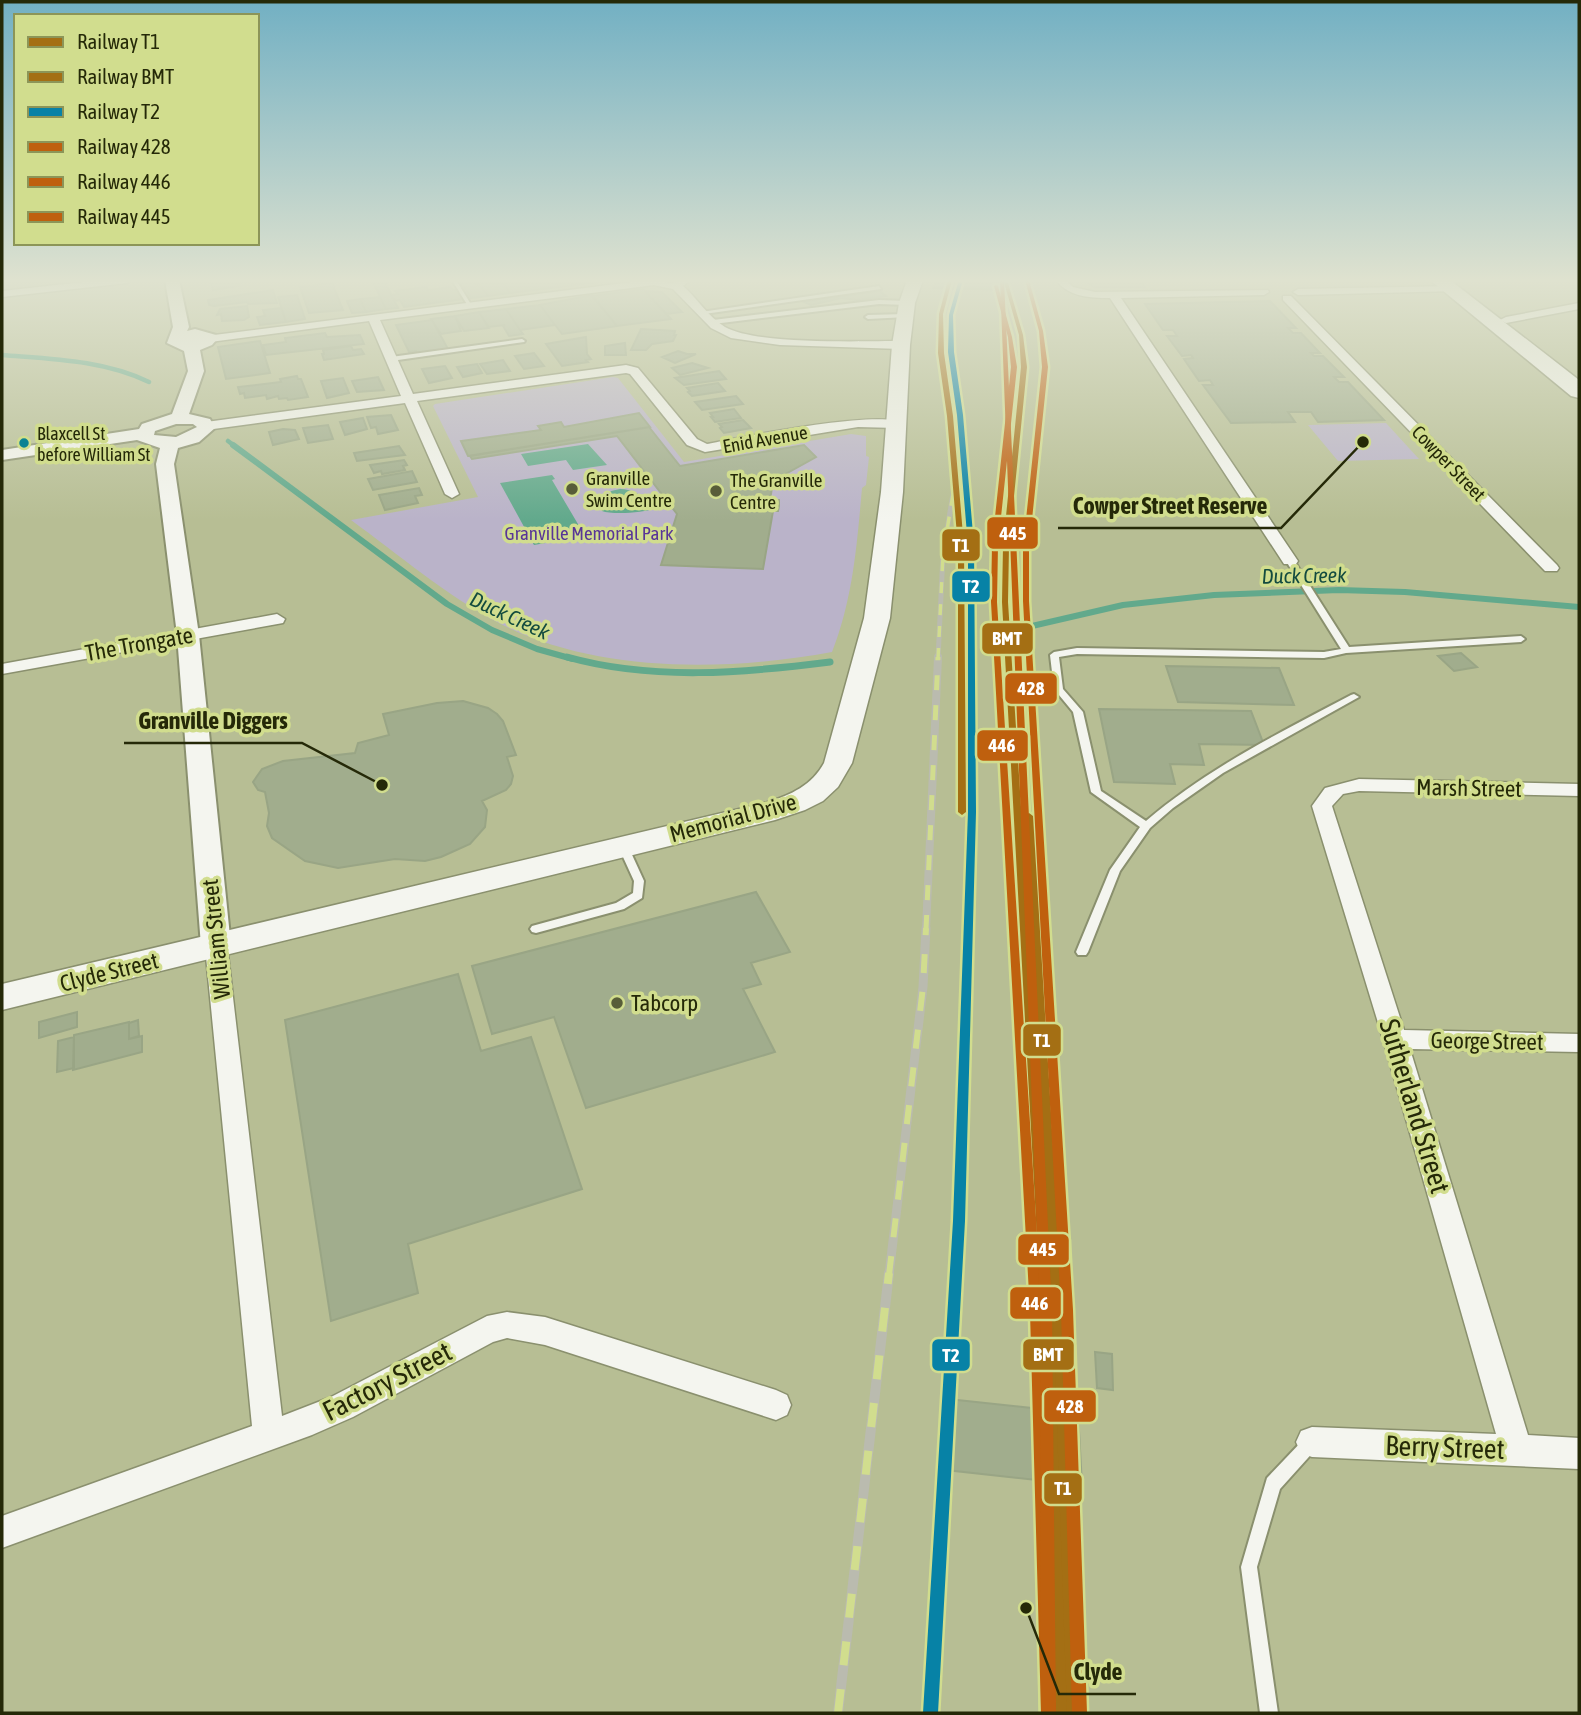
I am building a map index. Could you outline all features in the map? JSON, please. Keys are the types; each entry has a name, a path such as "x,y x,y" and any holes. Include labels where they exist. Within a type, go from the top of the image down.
{"highway":[{"path":"1541,360 1579,391"},
{"path":"1560,360 1579,374"}],"main road":[{"name":"Memorial Drive","path":"216,946 785,807 816,793 831,778 838,764 877,618 890,519 900,360"},
{"name":"Clyde Street","path":"2,997 216,946"}],"street":[{"path":"179,418 197,371 196,360"},
{"path":"391,360 452,494"},
{"path":"1157,360 1290,561"},
{"name":"Cowper Street","path":"1352,360 1551,568"},
{"name":"Enid Avenue","path":"408,398 626,369 634,371 692,442 700,447 718,448 859,423 897,424"},
{"path":"143,434 151,441 170,443 196,436 206,426 408,398"},
{"path":"2,454 143,434 153,425 179,418 196,419 206,426"},
{"name":"William Street","path":"170,443 165,464 188,635 216,946 269,1436"},
{"name":"The Trongate","path":"2,669 277,619"},
{"name":"Marsh Street","path":"1359,785 1579,790"},
{"name":"Sutherland Street","path":"1359,785 1337,789 1330,793 1322,806 1395,1039 1517,1451"},
{"name":"George Street","path":"1395,1039 1579,1043"},
{"name":"Factory Street","path":"2,1532 342,1407 471,1337 507,1325 545,1331 776,1405"},
{"name":"Berry Street","path":"1312,1442 1579,1452"}],"lane":[{"path":"1290,561 1346,650"},
{"path":"1146,826 1096,792 1078,712 1059,689 1054,655 1077,651 1324,655 1346,650 1521,639"},
{"path":"1083,952 1115,870 1146,826 1172,802 1209,777 1354,697"},
{"path":"536,929 620,906 638,895 639,881 623,846"},
{"path":"1269,1713 1249,1567 1273,1484 1312,1442"}],"green space":[{"name":"Granville Memorial Park","path":"618,378 684,462 851,434 866,436 866,456 869,457 866,485 862,488 853,571 845,612 832,652 750,663 707,665 620,660 577,652 537,640 480,612 442,588 351,520 478,497 433,406 435,404"},
{"path":"1386,423 1419,459 1338,461 1308,425"}],"shaded area":[{"path":"588,444 607,465 573,470 566,460 528,466 521,454"},
{"path":"552,475 555,479 552,480 585,536 534,545 500,483"},
{"path":"620,489 654,501 657,507 630,513 602,511 600,506 611,491"}],"building":[{"path":"221,360 266,360 270,373 226,379"},
{"path":"503,360 510,371 487,374 480,364"},
{"path":"518,360 539,360 544,366 524,369"},
{"path":"558,360 588,362 562,366"},
{"path":"1185,360 1327,360 1344,377 1334,377 1339,382 1348,382 1384,420 1318,422 1311,412 1288,412 1295,422 1231,423 1203,385 1213,385 1210,380 1199,381"},
{"path":"692,363 708,368 680,375 672,368"},
{"path":"477,364 482,373 463,377 457,367"},
{"path":"445,366 452,378 429,383 422,369"},
{"path":"719,371 726,379 684,385 675,378"},
{"path":"297,376 301,379 308,397 288,400 279,399 278,396 267,399 266,395 245,398 238,387 281,382 280,379"},
{"path":"378,377 384,390 357,392 352,381"},
{"path":"343,378 349,393 327,398 321,381"},
{"path":"718,383 725,391 692,396 687,388"},
{"path":"736,396 743,404 702,410 695,402"},
{"path":"734,409 741,418 715,422 711,417 710,413"},
{"path":"639,413 650,427 468,456 461,441 541,430 538,426 561,422 564,427"},
{"path":"391,415 398,430 378,434 376,427 371,428 367,417"},
{"path":"363,418 367,429 345,435 340,422"},
{"path":"743,420 751,428 724,433 720,428 722,427 719,424"},
{"path":"328,425 333,439 308,443 303,428"},
{"name":"The Granville Centre","path":"649,427 680,466 804,445 816,457 773,481 770,500 779,500 779,506 778,511 773,511 763,569 661,565 677,514 617,436 472,459 470,456"},
{"path":"295,430 299,439 273,445 269,432"},
{"path":"399,446 405,455 357,461 354,453"},
{"path":"404,460 407,465 403,466 405,470 382,474 381,471 374,473 370,465"},
{"path":"412,471 417,482 373,490 368,479"},
{"path":"419,488 422,495 415,496 418,503 385,510 379,495"},
{"path":"1461,653 1477,667 1454,671 1438,656"},
{"path":"1166,666 1279,668 1294,705 1178,702"},
{"path":"463,701 488,708 497,714 503,721 516,755 507,757 513,776 511,784 506,790 482,801 487,810 485,827 470,844 425,861 395,859 338,868 305,861 272,838 267,826 269,813 265,792 258,790 253,782 262,769 283,761 355,753 358,743 389,735 383,714 437,703"},
{"path":"1099,709 1251,711 1264,745 1199,744 1204,765 1170,764 1175,784 1114,782"},
{"name":"Tabcorp","path":"756,892 790,952 751,963 761,984 743,989 775,1052 586,1108 554,1017 492,1034 472,966"},
{"path":"458,974 481,1051 531,1037 582,1189 408,1244 418,1293 331,1321 285,1020"},
{"path":"77,1012 77,1027 39,1038 39,1022"},
{"path":"138,1020 139,1036 129,1039 129,1023"},
{"path":"129,1022 129,1039 142,1036 142,1052 73,1070 74,1035"},
{"path":"74,1037 74,1068 57,1072 58,1041"},
{"path":"1095,1352 1112,1354 1113,1390 1097,1388"},
{"path":"948,1399 1078,1413 1082,1485 946,1470"}],"waterway":[{"name":"Duck Creek","path":"58,360 114,369 149,382"},
{"name":"Duck Creek","path":"228,441 236,447"},
{"name":"Duck Creek","path":"233,445 447,604 492,630 537,649 573,659"},
{"name":"Duck Creek","path":"1032,626 1123,605 1214,595 1339,590 1405,592 1579,607"},
{"name":"Duck Creek","path":"567,657 599,665 698,673 830,662"}],"railway":[{"path":"938,659 943,554 955,482"},
{"path":"926,930 938,657"},
{"path":"889,1275 923,987 926,928"},
{"path":"838,1713 889,1273"}],"rail line":[{"name":"T1","path":"942,360 950,416 961,547 962,812"},
{"name":"T2","path":"930,1713 959,1221 972,812 971,546 960,415 952,360"},
{"name":"445","path":"1005,360 1046,1312 1049,1713"},
{"name":"446","path":"1013,360 995,545 994,602 1036,1312 1049,1713"},
{"name":"BMT","path":"1023,360 1006,546 1005,602 1047,1311 1060,1713"},
{"name":"428","path":"1044,360 1026,548 1026,601 1067,1310 1080,1713"},
{"name":"T1","path":"1029,816 1057,1311 1070,1713"}],"place":[{"name":"Cowper Street Reserve","path":"1363,442"},
{"name":"Blaxcell St before William St","path":"24,443"},
{"name":"Granville Swim Centre","path":"572,489"},
{"name":"The Granville Centre","path":"716,491"},
{"name":"Granville Diggers","path":"382,785"},
{"name":"Tabcorp","path":"617,1003"},
{"name":"Clyde","path":"1026,1608"}]}
